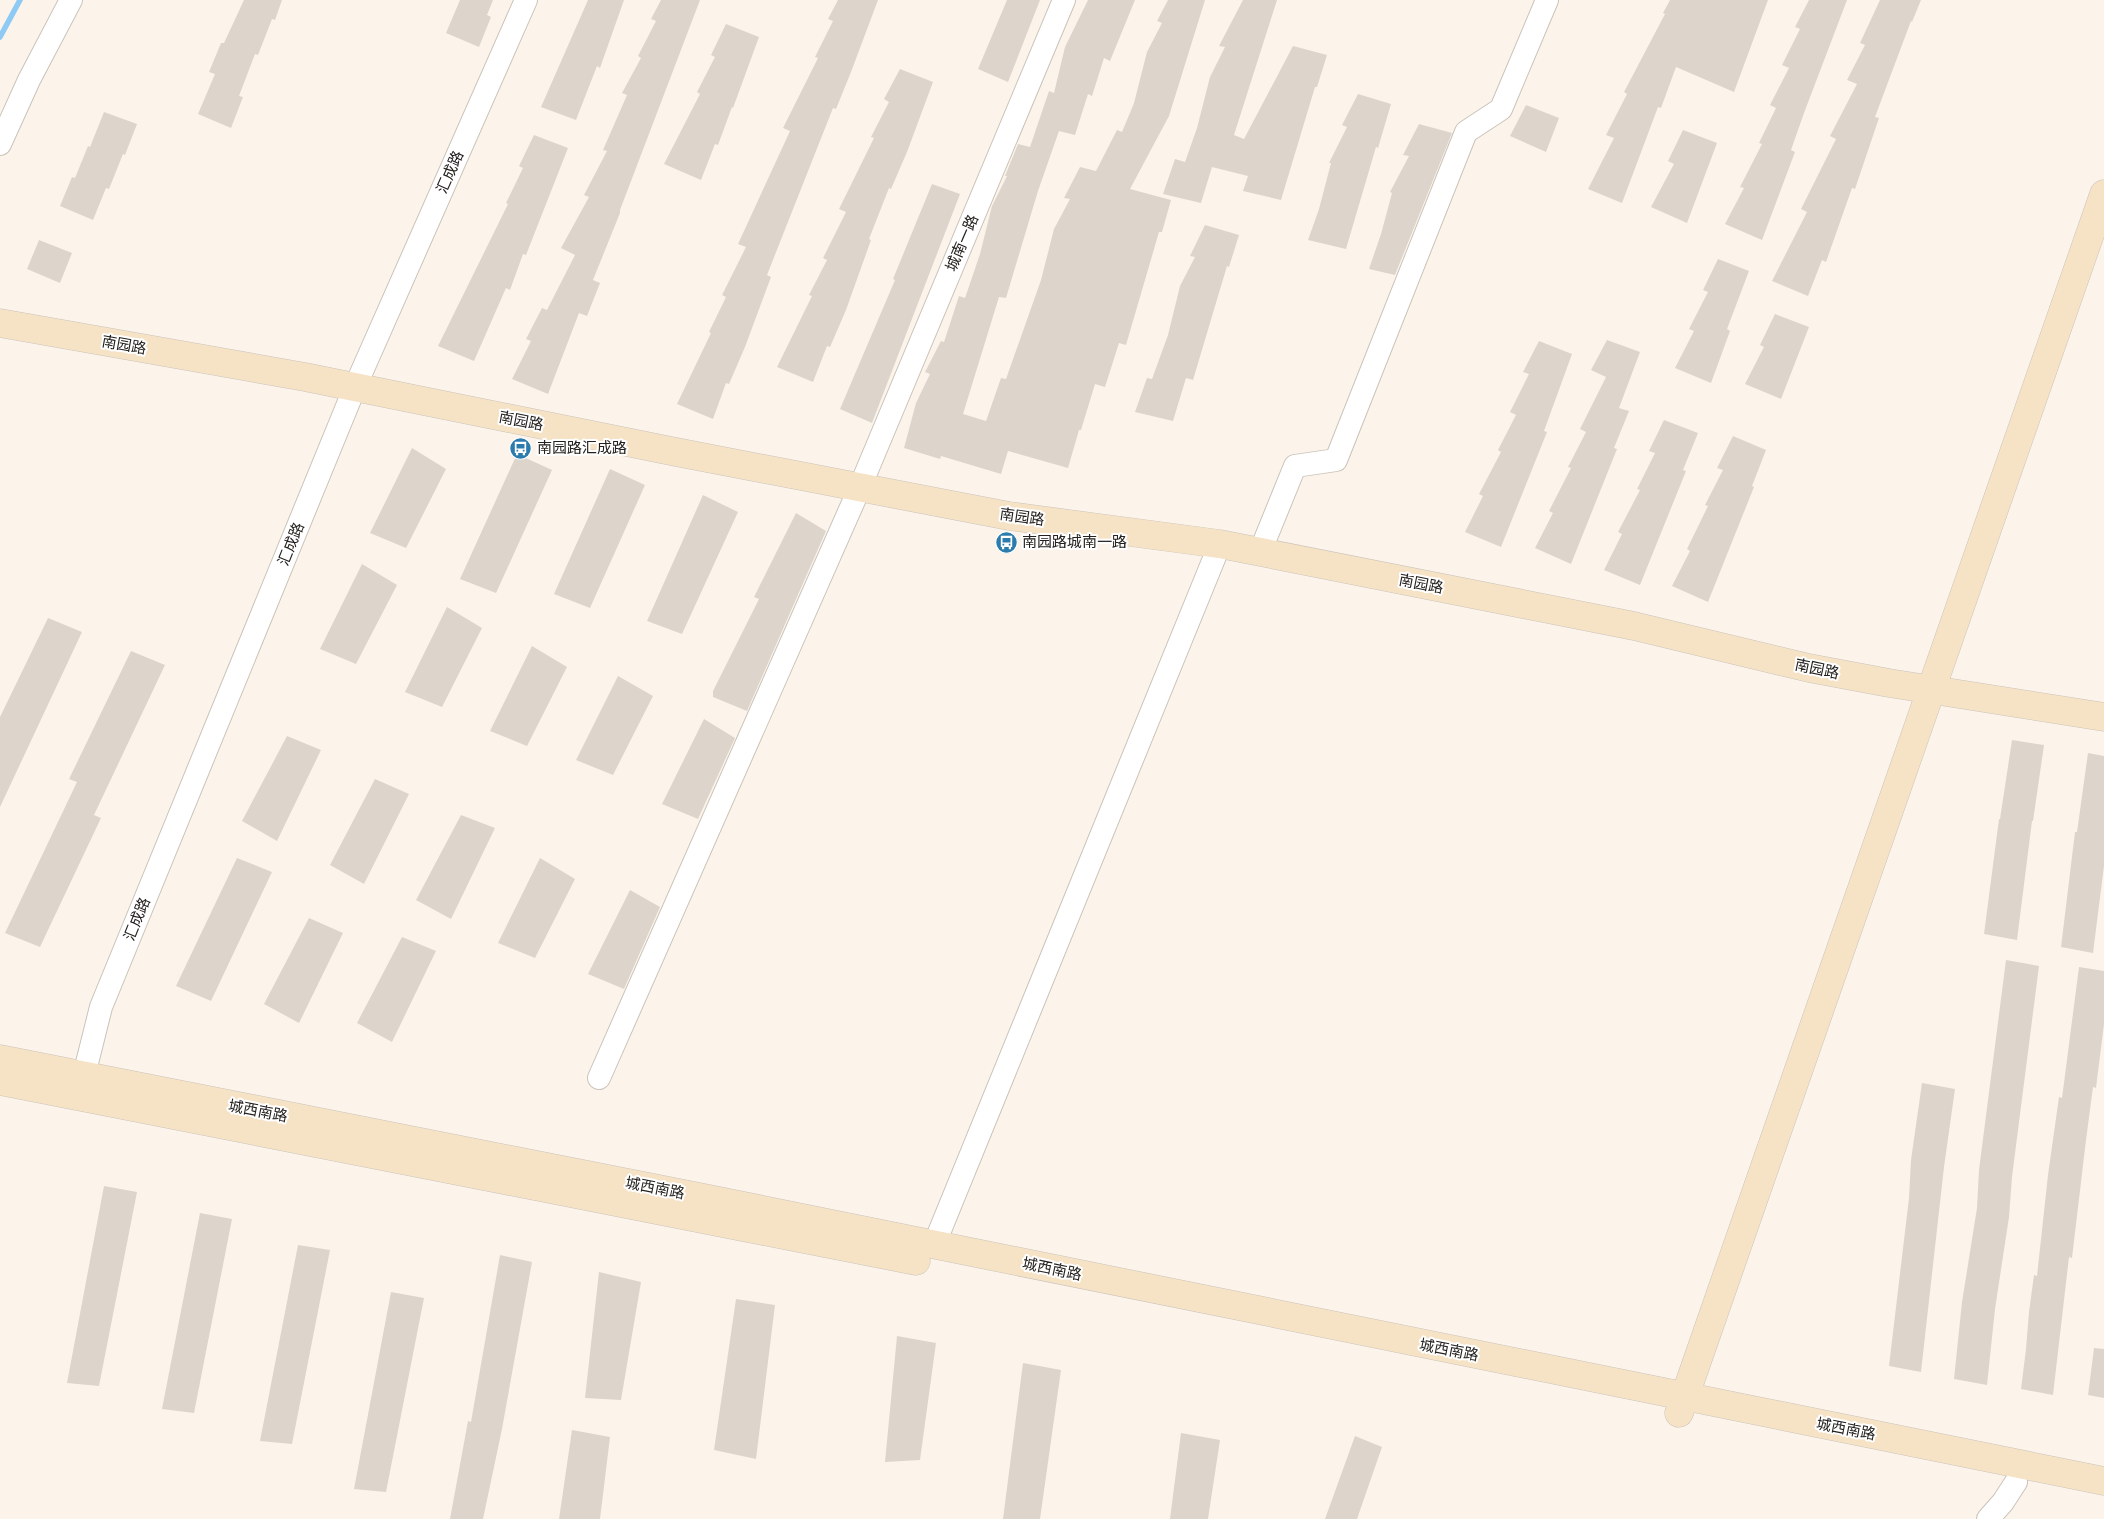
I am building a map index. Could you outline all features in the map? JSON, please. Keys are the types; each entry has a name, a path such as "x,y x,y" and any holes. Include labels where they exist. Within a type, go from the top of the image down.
{"main road":[{"path":"1682,1406 2104,194"},
{"name":"南园路","path":"0,323 355,387 694,456 1009,516 1220,544 1634,626 1809,668 1931,690 2104,717"},
{"name":"城西南路","path":"0,1059 81,1087 918,1261 1682,1406 2104,1481"},
{"name":"城西南路","path":"0,1081 81,1087 694,1196 934,1245 1682,1406 2016,1482 2104,1500"}],"street":[{"path":"0,144 29,80 71,0"},
{"name":"汇成路","path":"81,1087 101,1007 355,387 526,0"},
{"name":"城南一路","path":"599,1078 860,487 1064,0"},
{"path":"1260,552 1295,466 1336,460 1466,132 1501,109 1547,0"},
{"path":"934,1245 1220,544"},
{"path":"1988,1519 2003,1502 2016,1482"}],"building":[{"path":"244,0 282,0 275,20 272,19 258,55 255,54 239,96 243,97 231,128 198,114 215,74 209,72 221,43 224,43"},
{"path":"460,0 493,0 487,15 491,17 479,47 446,33"},
{"path":"588,0 624,0 600,68 597,66 576,120 541,107"},
{"path":"661,0 700,0 593,280 600,283 587,316 579,313 548,394 512,379 531,341 526,339 542,308 547,310 575,255 561,248 589,197 584,195 607,151 603,150 627,95 622,93 641,58 638,56 656,21 651,19"},
{"path":"838,0 878,0 851,72 836,109 833,108 767,275 771,277 745,347 729,384 726,383 713,419 677,404 726,297 722,295 746,247 738,244 790,131 783,128 818,58 815,57 833,21 828,19"},
{"path":"1007,0 1040,0 1008,82 978,69"},
{"path":"1088,0 1135,0 1110,61 1104,58 1092,96 1088,94 1075,135 1059,131 1038,191 1006,298 999,297 963,414 986,421 1001,378 1006,379 1041,280 1054,229 1070,199 1064,198 1080,167 1096,171 1117,130 1122,132 1134,103 1147,52 1162,23 1157,21 1168,0 1205,0 1169,116 1130,189 1171,200 1162,232 1159,232 1126,345 1119,343 1105,387 1095,384 1068,468 1008,451 1001,474 941,456 940,459 904,448 916,403 930,374 925,372 941,341 944,342 959,296 965,298 980,254 992,206 1007,176 1005,176 1018,144 1030,147 1049,91 1054,93 1065,47"},
{"path":"1243,0 1277,0 1234,135 1244,139 1293,46 1327,55 1317,87 1315,87 1281,200 1243,191 1248,176 1212,167 1201,203 1163,194 1175,159 1185,162 1197,128 1210,77 1225,47 1219,46"},
{"path":"1670,0 1768,0 1734,92 1676,67 1661,108 1658,107 1622,203 1588,189 1614,138 1606,135 1627,94 1624,92 1665,14 1663,13"},
{"path":"1809,0 1847,0 1804,113 1791,150 1795,152 1762,240 1725,224 1744,188 1740,187 1762,144 1759,143 1776,108 1770,105 1789,68 1782,65 1800,29 1795,27"},
{"path":"1880,0 1921,0 1911,21 1875,117 1879,118 1855,189 1852,188 1826,262 1822,260 1808,296 1772,281 1807,212 1801,209 1836,139 1830,136 1857,84 1847,80 1865,45 1860,43"},
{"path":"726,24 759,37 718,145 715,144 701,180 664,164 700,94 697,92 715,57 711,55"},
{"path":"900,69 933,82 907,152 891,189 889,188 869,239 871,240 846,310 830,347 827,346 813,382 777,367 812,296 809,295 827,260 823,258 846,212 839,209 874,138 871,137 889,102 884,99"},
{"path":"1358,94 1391,104 1378,148 1376,147 1346,249 1308,240 1319,209 1331,163 1329,163 1347,127 1342,125"},
{"path":"1526,105 1559,118 1546,152 1510,136"},
{"path":"104,112 137,124 125,155 123,154 109,189 106,188 93,220 60,206 72,177 75,178 88,146 90,147"},
{"path":"1419,124 1452,133 1395,275 1369,269 1381,234 1392,193 1390,192 1409,156 1403,155"},
{"path":"1683,130 1717,143 1687,223 1651,207 1674,164 1668,161"},
{"path":"534,135 568,148 526,255 523,254 510,290 506,288 474,361 438,346 508,204 506,203 523,168 519,166"},
{"path":"932,184 960,194 872,423 840,409 895,280 893,279"},
{"path":"1205,225 1239,235 1229,267 1227,266 1193,380 1186,378 1173,421 1135,412 1147,378 1152,379 1168,335 1180,286 1195,257 1190,256"},
{"path":"39,240 72,253 60,283 27,269"},
{"path":"1718,259 1749,271 1727,329 1730,331 1711,383 1675,368 1694,331 1689,329 1708,292 1703,290"},
{"path":"1775,314 1809,327 1781,399 1745,384 1764,347 1760,345"},
{"path":"1607,340 1640,352 1619,408 1629,411 1614,448 1617,449 1571,564 1535,548 1553,513 1549,511 1571,468 1568,467 1586,432 1580,429 1606,377 1591,370"},
{"path":"1539,341 1572,354 1544,431 1547,432 1501,547 1465,532 1483,496 1479,494 1501,452 1498,450 1516,415 1510,412 1529,374 1523,372"},
{"path":"1664,420 1698,433 1683,470 1686,471 1640,585 1604,570 1622,534 1618,532 1640,490 1637,489 1655,453 1649,451"},
{"path":"1733,436 1766,450 1752,486 1754,487 1708,602 1672,586 1690,551 1687,549 1708,506 1705,505 1723,470 1717,468"},
{"path":"412,448 446,469 406,548 370,533"},
{"path":"517,454 552,470 496,593 460,579"},
{"path":"610,469 645,485 590,608 554,594"},
{"path":"703,495 738,512 682,634 647,621"},
{"path":"796,513 826,531 747,711 713,697 713,691 759,599 754,597"},
{"path":"362,564 397,585 356,664 320,649"},
{"path":"447,607 482,628 442,707 405,692"},
{"path":"48,618 82,632 0,807 0,717"},
{"path":"532,646 567,667 527,746 490,731"},
{"path":"131,651 165,665 94,815 101,818 40,947 5,933 77,782 69,779"},
{"path":"618,676 653,696 613,775 576,760"},
{"path":"704,719 735,738 698,819 662,804"},
{"path":"287,736 321,750 277,841 242,821"},
{"path":"2012,740 2044,745 2017,940 1984,934 1999,819"},
{"path":"2088,753 2104,756 2104,866 2093,953 2061,947 2075,832 2077,832"},
{"path":"375,779 409,794 364,884 330,865"},
{"path":"461,815 495,828 451,919 416,900"},
{"path":"237,858 272,872 211,1001 176,986"},
{"path":"540,858 575,879 535,958 498,943"},
{"path":"630,890 660,907 624,989 588,974"},
{"path":"309,918 343,933 299,1023 264,1004"},
{"path":"402,937 436,951 392,1042 357,1023"},
{"path":"2006,960 2039,966 1987,1385 1954,1379 1962,1302 1977,1208 1979,1170"},
{"path":"2079,967 2104,971 2104,1024 2096,1088 2093,1087 2072,1258 2069,1257 2053,1395 2021,1389 2034,1275 2037,1276 2048,1175 2059,1097 2062,1098"},
{"path":"1922,1083 1955,1089 1944,1167 1921,1372 1889,1366 1909,1198 1911,1160"},
{"path":"104,1186 137,1192 99,1386 67,1383"},
{"path":"200,1213 232,1219 194,1413 162,1409"},
{"path":"298,1245 330,1250 292,1444 260,1441"},
{"path":"500,1255 532,1262 502,1429 483,1519 450,1519 468,1421 471,1422"},
{"path":"599,1272 641,1282 621,1400 585,1398"},
{"path":"391,1292 424,1298 386,1492 354,1489"},
{"path":"736,1299 775,1305 756,1459 714,1450"},
{"path":"897,1336 936,1343 920,1460 885,1462"},
{"path":"2094,1348 2104,1349 2104,1398 2088,1395"},
{"path":"1023,1363 1061,1370 1040,1519 1003,1519"},
{"path":"572,1430 610,1437 600,1519 559,1519"},
{"path":"1181,1433 1220,1440 1208,1519 1170,1519"},
{"path":"1355,1436 1382,1447 1357,1519 1325,1519"}],"waterway":[{"path":"0,37 20,0"}],"place":[{"name":"南园路汇成路","path":"521,448"},
{"name":"南园路城南一路","path":"1006,542"}]}
